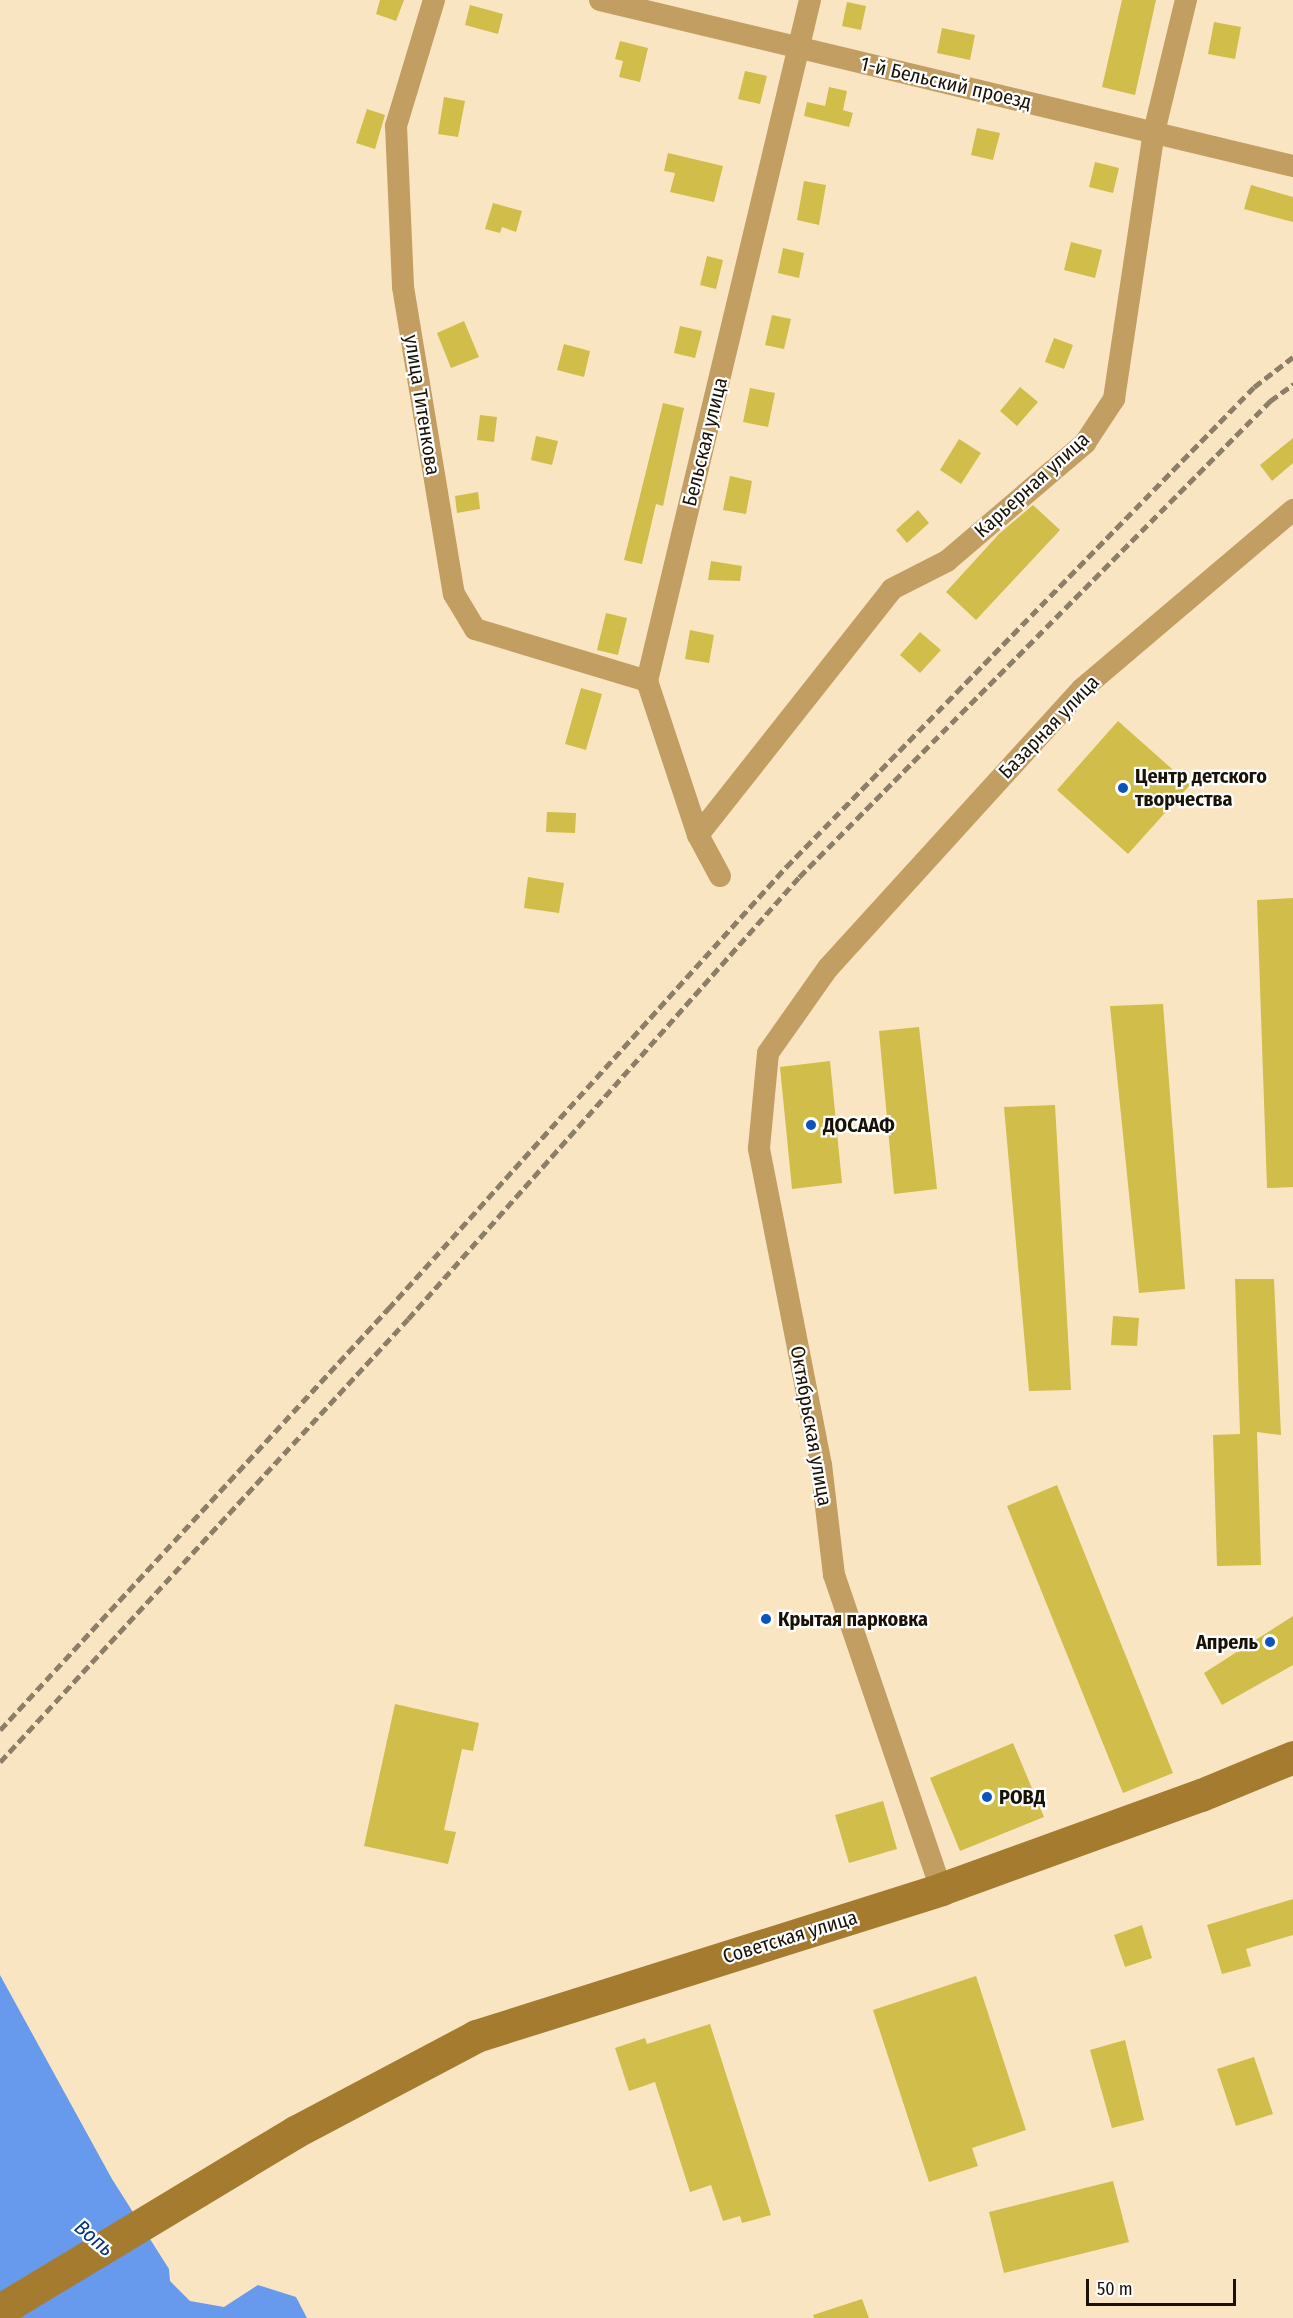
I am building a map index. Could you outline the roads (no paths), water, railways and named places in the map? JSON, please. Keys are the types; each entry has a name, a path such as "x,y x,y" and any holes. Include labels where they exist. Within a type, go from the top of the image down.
{"street":[{"name":"улица Титенкова","path":"434,0 396,126 403,287 454,594 475,629 647,681"},
{"name":"1-й Бельский проезд","path":"600,0 1293,166"},
{"name":"Бельская улица","path":"647,681 810,0"},
{"name":"Карьерная улица","path":"698,835 892,589 947,561 1085,443 1114,399 1155,132 1185,0"},
{"name":"Базарная улица","path":"828,968 1082,689 1293,510"},
{"path":"647,681 698,835 720,876"},
{"name":"Октябрьская улица","path":"828,968 768,1053 759,1148 821,1465 834,1575 941,1889"},
{"name":"Советская улица","path":"0,2310 295,2132 476,2036 941,1889 1201,1795 1293,1757"}],"water":[{"name":"Вопь","path":"0,1975 112,2179 169,2269 170,2281 190,2301 224,2307 258,2285 296,2297 307,2318 0,2318"}],"railway":[{"path":"0,1730 388,1309 786,867 1254,387 1293,357"},
{"path":"0,1762 408,1319 799,877 1270,401 1293,384"}],"place":[{"name":"Центр детского творчества","path":"1123,788"},
{"name":"ДОСААФ","path":"811,1125"},
{"name":"Крытая парковка","path":"766,1619"},
{"name":"Апрель","path":"1270,1642"},
{"name":"РОВД","path":"987,1797"}]}
